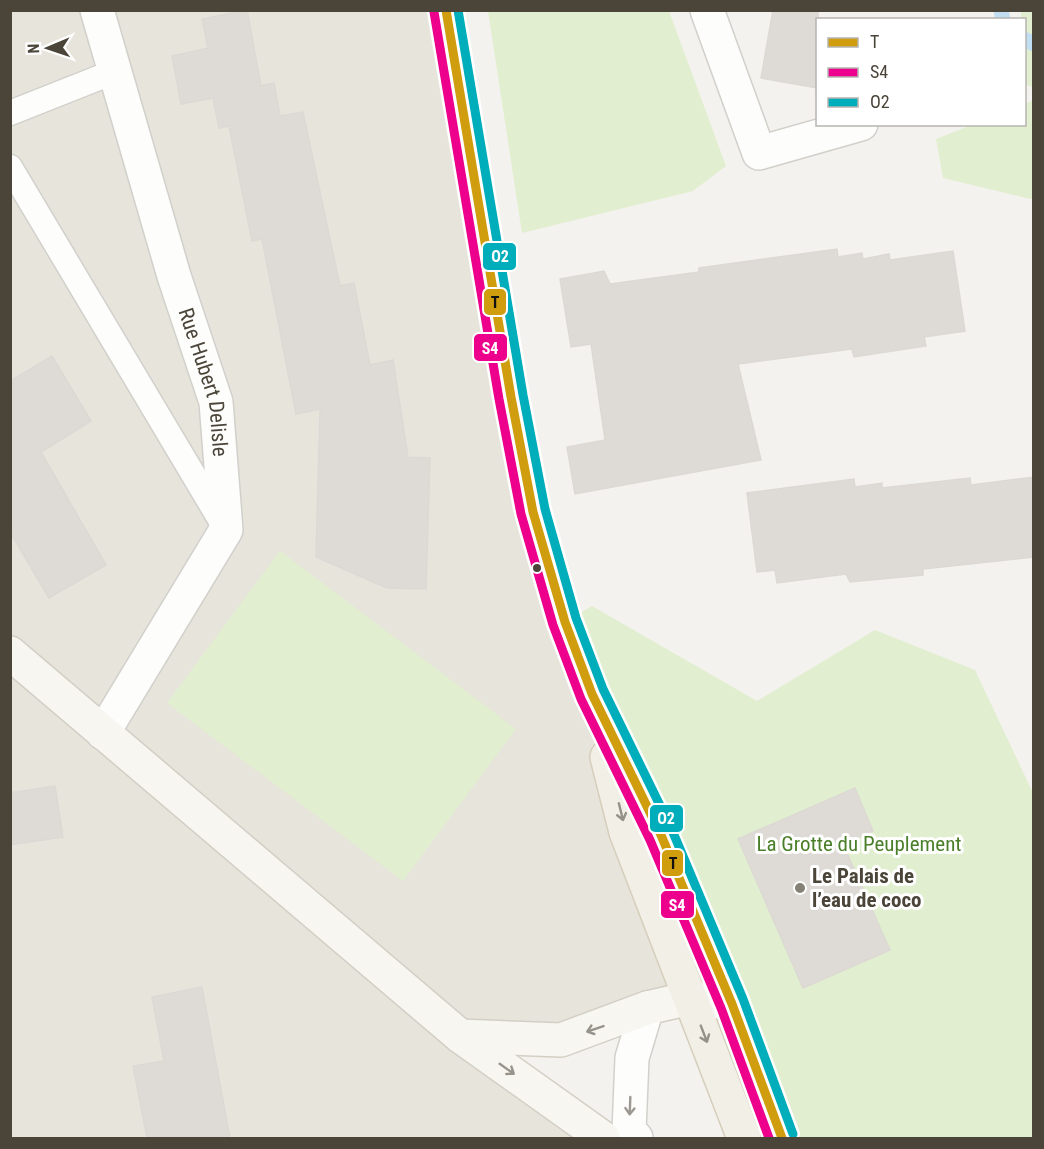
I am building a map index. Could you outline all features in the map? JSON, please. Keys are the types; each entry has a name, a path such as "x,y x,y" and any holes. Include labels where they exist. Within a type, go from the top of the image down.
{"main road":[{"path":"447,10 511,398 533,512 565,622 592,694 661,835 732,1004 782,1138"},
{"path":"10,653 460,1036 603,1138"},
{"path":"592,694 626,832 744,1138"},
{"path":"460,1036 561,1040 647,1008 690,998 732,1004"}],"street":[{"name":"Rue Hubert Delisle","path":"98,10 174,276 216,402 226,530"},
{"path":"707,10 759,153 854,126"},
{"path":"103,733 226,530"},
{"path":"636,1138 629,1131 632,1058 647,1008"}],"lane":[{"path":"10,112 116,71"},
{"path":"10,167 226,530"}],"shaded area":[{"path":"10,11 453,11 565,622 690,998 561,1040 461,1036 603,1138 11,1138"}],"green space":[{"path":"488,11 669,11 726,166 693,191 522,233"},
{"path":"1021,11 1033,11 1033,87 1026,85 1026,18 1021,18"},
{"path":"1033,100 1033,198 943,178 936,139 969,126 1026,126 1026,104"},
{"path":"280,551 516,729 403,881 167,703"},
{"name":"La Grotte du Peuplement","path":"592,606 757,701 875,630 975,670 1033,793 1033,1138 780,1138 565,622"}],"building":[{"path":"247,10 261,86 274,83 280,116 303,112 340,286 354,283 370,365 393,360 408,457 430,458 426,589 387,588 316,557 320,409 296,414 262,239 252,241 229,126 219,128 213,98 181,104 172,56 208,48 202,19"},
{"path":"773,10 818,10 816,88 761,78"},
{"path":"837,249 838,257 862,253 863,259 889,254 890,260 953,251 965,331 924,337 926,346 854,357 852,349 738,364 761,460 575,494 567,447 605,440 591,344 571,347 560,279 604,271 610,284 699,272 699,268"},
{"path":"52,356 91,421 41,452 106,565 49,598 10,532 10,381"},
{"path":"1034,477 1034,557 923,569 923,575 850,582 846,574 777,583 775,570 757,572 747,493 854,479 855,487 882,483 882,488 970,478 971,485"},
{"path":"55,786 63,837 10,845 10,793"},
{"path":"855,788 873,831 843,844 890,950 803,988 738,839"},
{"path":"202,987 230,1138 147,1138 133,1066 164,1061 152,997"}],"waterway":[{"path":"1001,10 1003,18"},
{"path":"1026,40 1034,44"}],"transit line":[{"name":"T","path":"446,10 511,397 533,512 565,622 592,694 661,835 732,1004 782,1138"},
{"name":"O2","path":"458,10 523,395 545,509 576,618 603,689 672,830 743,999 793,1134"},
{"name":"S4","path":"434,12 499,399 521,514 553,625 581,699 650,840 721,1008 769,1138"}],"place":[{"name":"Le Palais de l’eau de coco","path":"800,888"}]}
